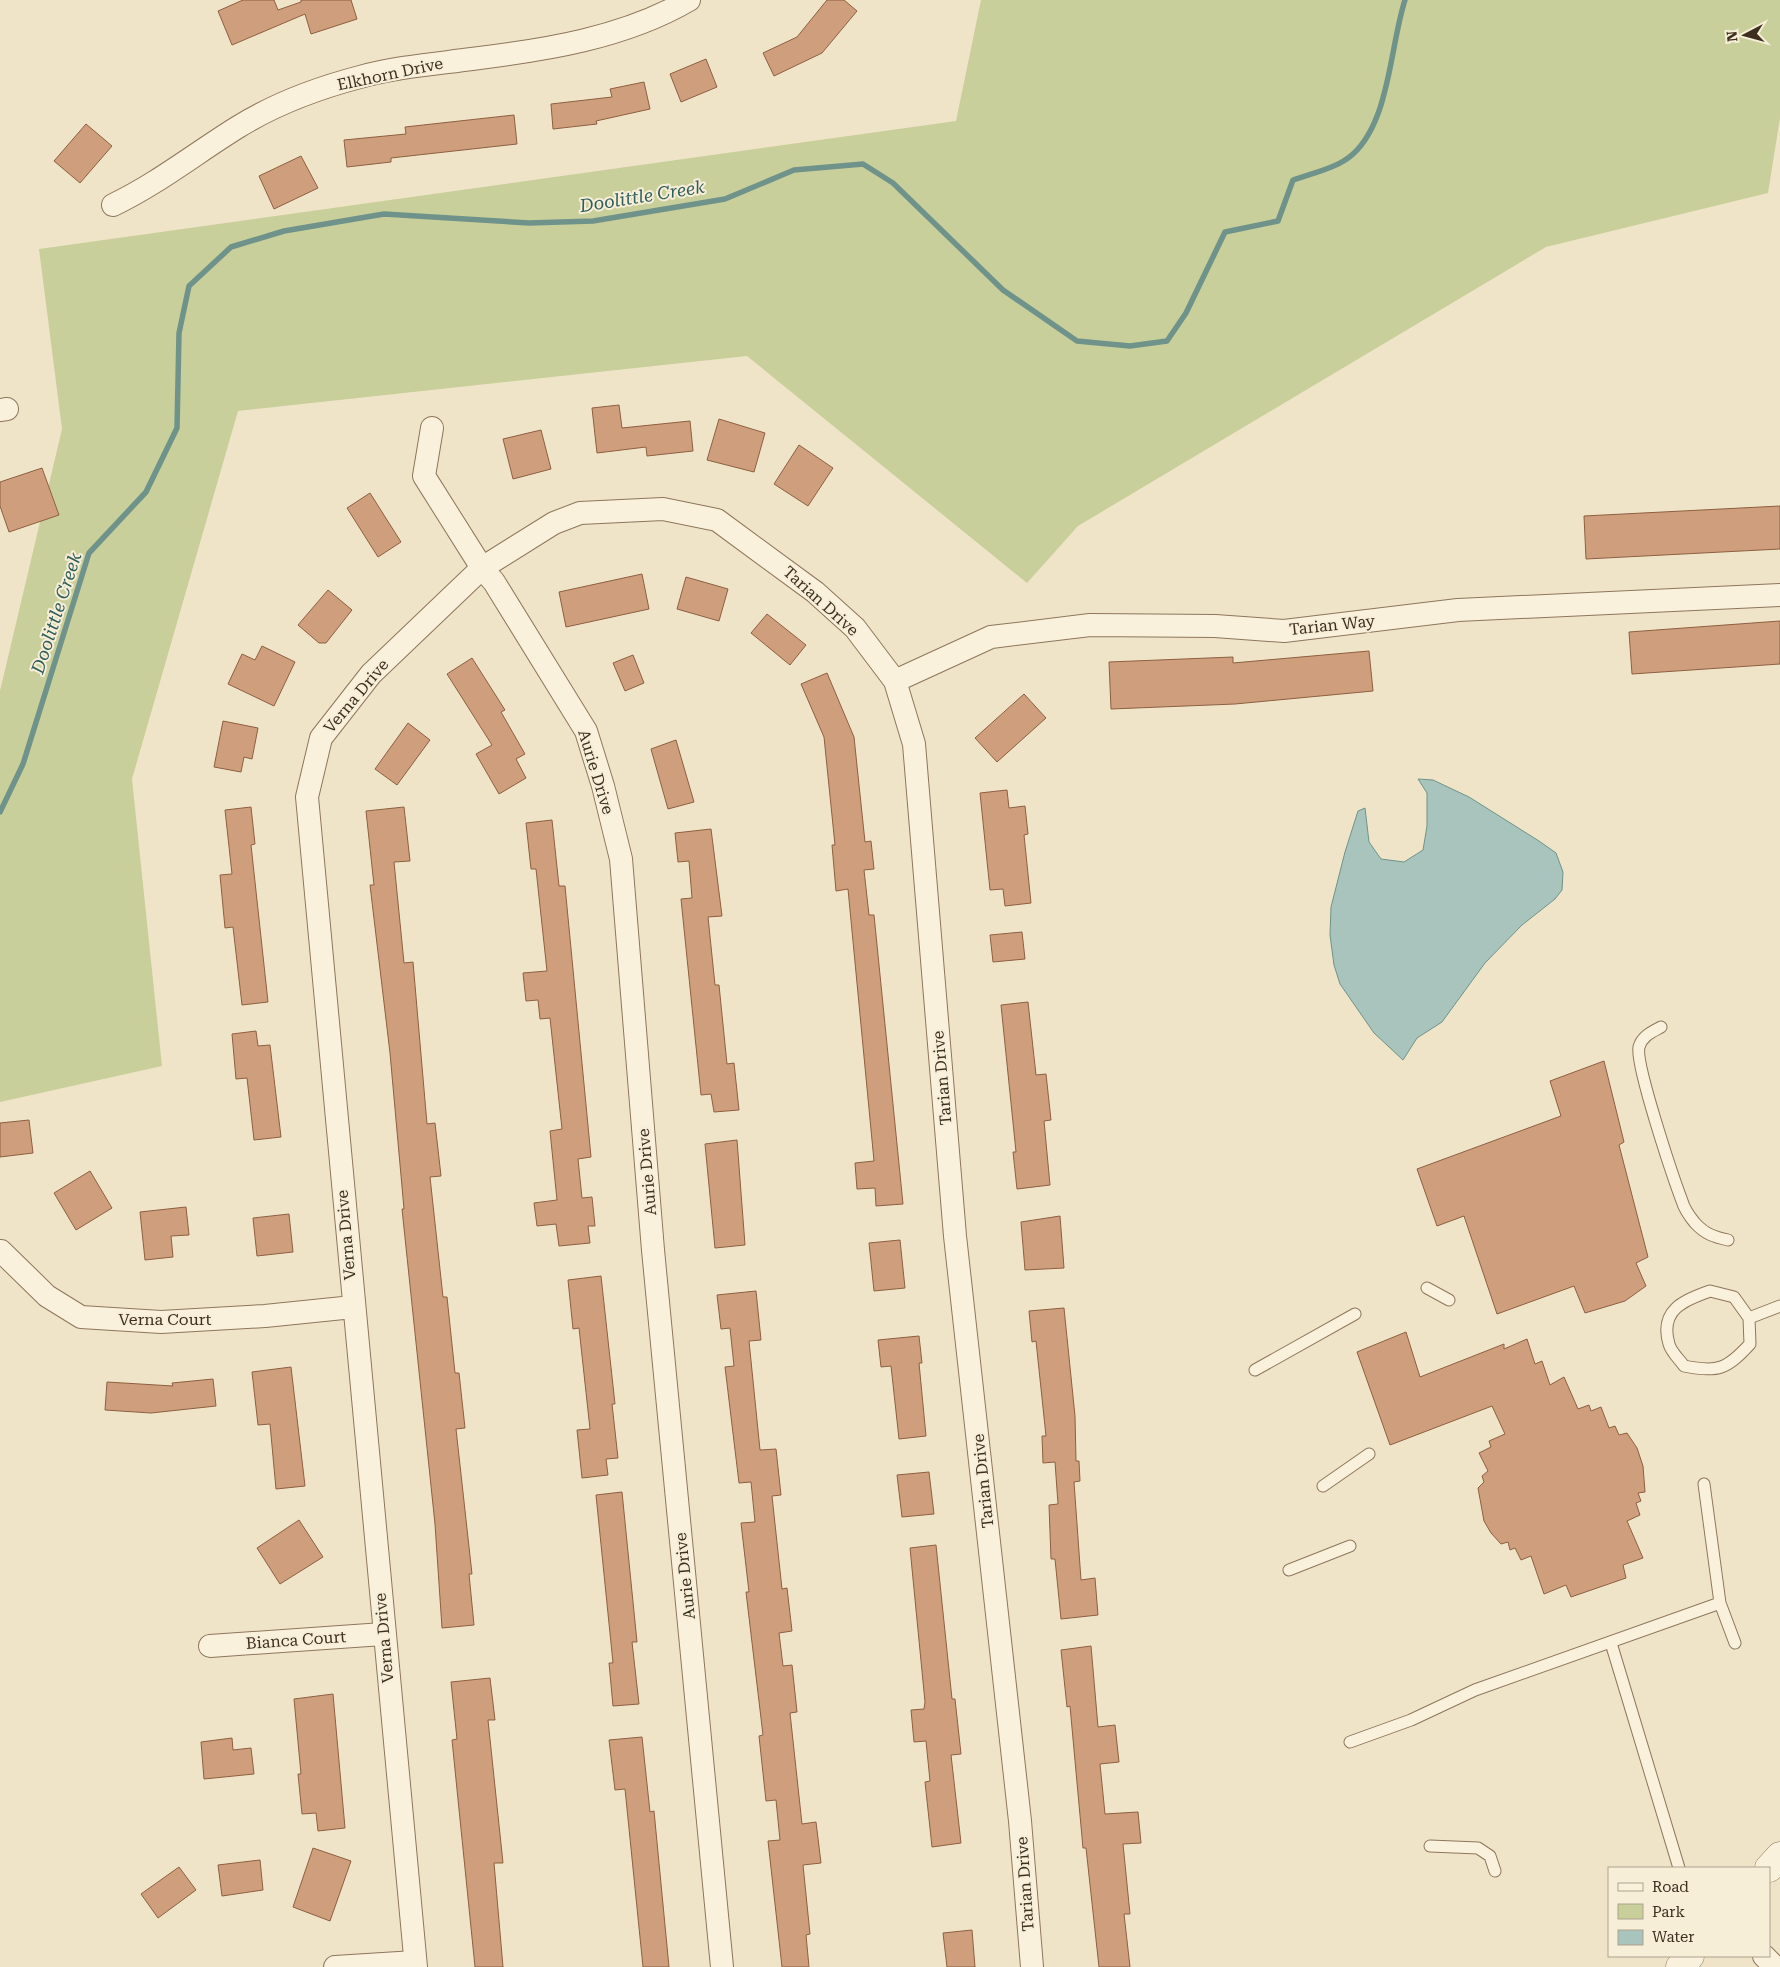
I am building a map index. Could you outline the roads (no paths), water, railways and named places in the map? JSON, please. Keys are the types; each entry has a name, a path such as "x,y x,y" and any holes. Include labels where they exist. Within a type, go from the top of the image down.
{"street":[{"name":"Elkhorn Drive","path":"113,205 136,195 240,126 311,92 361,76 406,67 535,50 604,35 666,13 689,0"},
{"name":"Aurie Drive","path":"432,428 424,476 482,568 494,582 586,731 621,859 653,1250 722,1967"},
{"name":"Tarian Drive","path":"482,568 554,523 580,513 664,509 717,520 815,592 854,628 894,681 914,744 955,1236 1019,1811 1032,1967"},
{"name":"Verna Drive","path":"415,1964 306,797 321,738 371,674 482,568"},
{"name":"Tarian Way","path":"894,681 991,637 1090,625 1215,626 1284,631 1458,610 1780,595"},
{"name":"Verna Court","path":"1,1251 47,1296 82,1317 161,1322 265,1316 353,1307"},
{"name":"Bianca Court","path":"210,1646 383,1634"},
{"path":"1770,1867 1780,1856"},
{"path":"1680,1967 1689,1957"},
{"path":"1765,1957 1775,1967"},
{"path":"335,1967 415,1964"}],"lane":[{"path":"1661,1027 1645,1036 1640,1046 1639,1058 1665,1149 1682,1203 1694,1222 1709,1236 1728,1240"},
{"path":"1427,1288 1449,1300"},
{"path":"1710,1291 1734,1296 1749,1318 1750,1344 1735,1360 1709,1371 1684,1366 1669,1345 1668,1319 1682,1301 1710,1291"},
{"path":"1749,1318 1780,1306"},
{"path":"1255,1370 1356,1314"},
{"path":"1323,1486 1369,1454"},
{"path":"1704,1484 1720,1602 1735,1643"},
{"path":"1289,1570 1350,1546"},
{"path":"1350,1742 1411,1720 1475,1690 1611,1643 1720,1602"},
{"path":"1611,1643 1679,1867"},
{"path":"1430,1846 1478,1848 1490,1856 1495,1871"}],"water":[{"path":"1418,779 1433,780 1469,797 1539,841 1556,853 1563,872 1562,890 1555,899 1522,925 1485,963 1442,1022 1417,1038 1403,1060 1374,1033 1340,984 1334,965 1330,935 1331,907 1358,811 1365,808 1369,842 1381,859 1404,862 1423,850 1427,826 1427,793"}],"waterway":[{"name":"Doolittle Creek","path":"0,812 23,764 89,553 146,492 177,428 179,333 189,286 231,247 284,231 384,214 529,223 593,221 725,199 794,170 863,164 893,183 1003,290 1077,341 1130,346 1167,341 1186,313 1225,232 1278,221 1293,180 1340,163 1353,154 1365,140 1375,122 1382,102 1405,0"}]}
